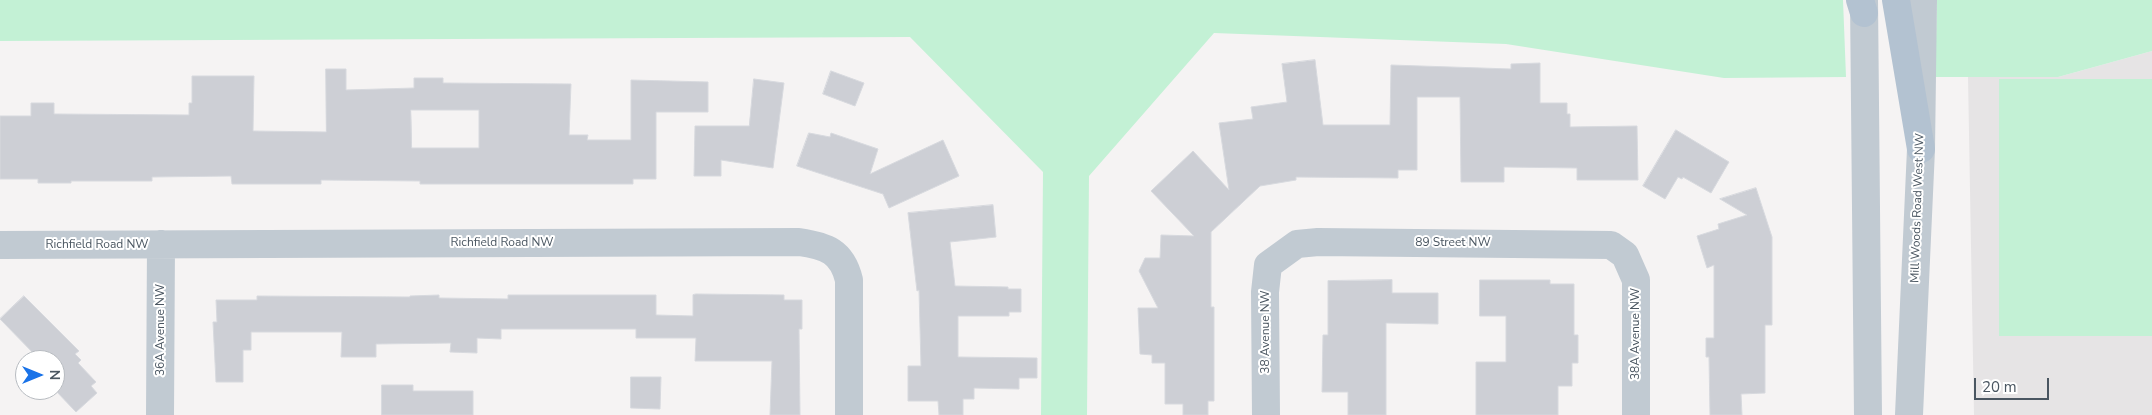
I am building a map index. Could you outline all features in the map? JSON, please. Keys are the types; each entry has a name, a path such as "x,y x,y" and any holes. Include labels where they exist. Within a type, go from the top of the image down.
{"main road":[{"path":"1896,0 1921,149"}],"street":[{"name":"Mill Woods Road West NW","path":"1909,415 1921,149 1923,0"},
{"path":"1863,4 1868,415"},
{"name":"Richfield Road NW","path":"0,245 799,242 820,245 835,254 846,265 849,280 849,415"},
{"name":"89 Street NW","path":"1280,254 1297,244 1328,242 1596,244 1611,245 1625,255"},
{"name":"36A Avenue NW","path":"160,415 162,244"},
{"name":"38 Avenue NW","path":"1266,415 1265,292 1268,264 1280,254"},
{"name":"38A Avenue NW","path":"1625,255 1636,280 1636,415"}],"shaded area":[{"path":"2152,51 2152,415 1974,415 1968,77 2058,77"}],"green space":[{"path":"0,0 1843,0 1846,77 1724,78 1506,44 1214,33 1089,176 1087,415 1041,415 1043,172 910,37 0,41"},
{"path":"1937,0 2152,0 2152,51 2058,77 1935,77"},
{"path":"1999,79 2152,79 2152,336 1999,336"}],"building":[{"path":"1315,60 1323,125 1390,125 1391,65 1511,69 1511,64 1540,63 1540,103 1567,103 1567,114 1570,114 1570,127 1637,126 1638,180 1577,180 1577,168 1504,167 1504,182 1461,182 1460,97 1417,97 1417,170 1398,170 1398,178 1296,177 1296,180 1260,186 1211,232 1211,307 1214,307 1214,401 1208,401 1208,415 1183,415 1183,404 1165,404 1165,363 1152,363 1152,355 1140,354 1138,308 1158,308 1139,271 1145,258 1160,258 1161,235 1194,236 1151,191 1193,151 1229,190 1219,123 1253,119 1251,107 1287,102 1282,64"},
{"path":"326,69 346,69 346,90 414,88 414,78 443,78 443,83 571,84 569,135 588,135 587,140 631,140 631,80 708,82 708,112 656,112 656,179 633,179 633,184 420,184 420,181 321,180 321,184 232,184 231,176 152,177 152,181 71,181 71,183 38,183 38,179 0,179 0,116 31,116 31,103 54,103 54,114 189,115 189,103 192,103 192,76 254,76 253,131 326,132","holes":["411,110 479,110 479,148 412,148"]},
{"path":"831,71 864,83 855,106 823,94"},
{"path":"754,79 784,83 773,168 721,160 721,176 694,176 695,126 749,126"},
{"path":"1676,130 1729,162 1711,193 1683,177 1682,179 1678,177 1665,199 1643,186"},
{"path":"809,133 830,137 831,133 878,149 870,174 943,140 959,176 889,208 883,194 797,166"},
{"path":"1756,188 1772,237 1772,325 1765,325 1765,393 1741,394 1742,415 1710,415 1709,357 1706,357 1706,338 1714,338 1714,265 1707,268 1697,236 1719,229 1718,224 1747,215 1720,199"},
{"path":"993,205 996,237 950,242 955,286 1021,289 1021,312 1009,312 1009,316 958,316 958,357 1037,358 1037,378 1019,378 1019,389 974,388 974,399 963,399 963,415 939,415 938,401 908,401 908,366 921,366 919,290 917,291 908,213"},
{"path":"1392,280 1392,293 1438,293 1438,324 1386,323 1386,415 1348,415 1348,392 1322,392 1323,335 1328,335 1328,281"},
{"path":"1480,280 1550,280 1550,284 1574,284 1574,335 1578,335 1578,363 1572,363 1572,386 1558,386 1558,415 1476,415 1476,362 1506,362 1506,316 1480,316"},
{"path":"439,295 439,298 508,299 508,295 656,295 656,315 693,316 693,295 784,295 784,300 802,300 802,329 799,329 800,415 770,415 772,361 695,361 696,338 636,338 636,329 501,329 501,339 477,338 477,353 450,352 451,343 376,344 376,357 341,357 342,332 251,332 251,350 243,350 243,382 216,382 213,322 217,322 216,300 257,300 257,296 410,297"},
{"path":"24,296 79,351 75,354 81,360 78,363 96,382 91,386 97,393 76,412 65,400 65,350 30,350 0,319"},
{"path":"631,377 661,377 660,409 631,408"},
{"path":"382,385 413,385 413,391 473,391 473,415 382,415"}]}
